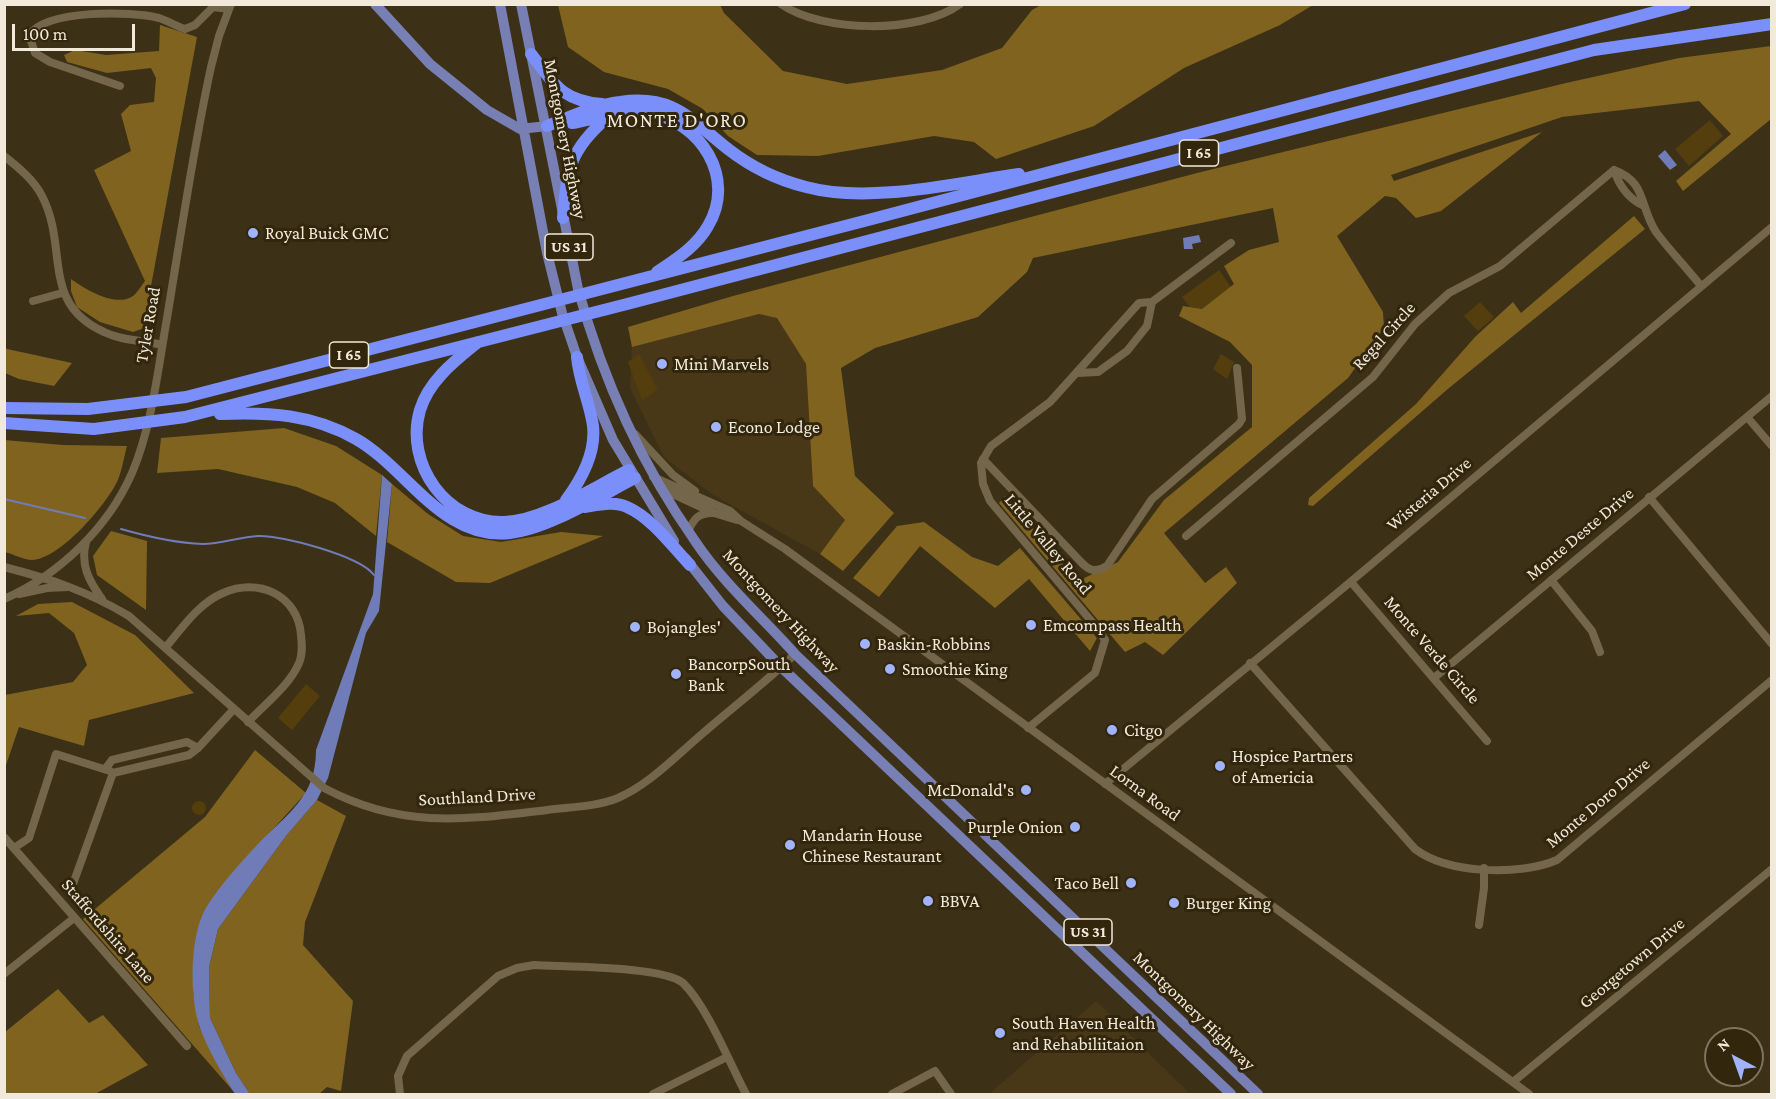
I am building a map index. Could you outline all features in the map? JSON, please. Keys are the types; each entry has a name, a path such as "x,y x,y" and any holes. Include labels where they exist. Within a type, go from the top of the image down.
{"highway":[{"name":"I 65","path":"4,408 88,409 186,397 1335,98 1379,83 1684,4"},
{"name":"I 65","path":"4,423 94,429 189,416 482,339 631,303 1594,50 1772,24"},
{"path":"531,54 563,94 607,111 645,113 680,123 701,142 714,165 718,187 714,212 709,225 690,249 652,276"},
{"path":"547,126 636,101 662,103 678,109 752,165 776,178 807,188 830,191 883,192 1083,164"},
{"path":"563,218 567,174 573,159 607,111"},
{"path":"482,339 449,366 434,383 420,408 416,430 419,457 432,484 448,504 478,520 503,522 529,520 568,505 632,474"},
{"path":"189,416 286,414 336,428 381,456 450,518 485,532 497,534 523,531 537,527 568,505 586,466 593,427 577,357"},
{"path":"568,505 626,506 645,519 690,565"}],"main road":[{"path":"375,4 430,64 459,90 514,127 524,130 547,126"},
{"name":"Montgomery Highway","path":"500,4 554,282 577,357 632,474 690,565 723,606 781,668 1232,1095"},
{"name":"Montgomery Highway","path":"521,4 578,290 590,334 624,420 655,482 688,531 734,589 795,654 1258,1095"},
{"path":"632,474 655,482"}],"street":[{"path":"781,4 803,17 843,27 868,27 933,17 960,4"},
{"path":"120,86 50,62 35,53 29,35 39,26 56,20 100,14 159,18 185,29 195,25 212,6 230,7"},
{"name":"Tyler Road","path":"7,597 42,577 86,541 116,503 132,473 143,440 162,345 200,117 216,44 230,7"},
{"path":"4,156 27,176 44,199 55,233 62,293 79,316 103,332 162,345"},
{"name":"Regal Circle","path":"1186,536 1373,377 1414,324 1449,293 1500,266 1614,170 1628,175 1642,191 1642,206 1656,231 1701,286"},
{"name":"Wisteria Drive","path":"1105,784 1351,582 1772,226"},
{"path":"1231,243 1152,302 1139,303 1102,341 1050,402 991,446 983,459 1088,570 1098,571 1107,566 1152,499 1239,424 1242,419 1237,368"},
{"path":"33,301 62,293"},
{"path":"1077,373 1098,372 1127,351 1147,326 1152,302"},
{"name":"Monte Deste Drive","path":"1434,678 1772,396"},
{"path":"1747,417 1772,446"},
{"path":"624,420 654,456 702,497"},
{"name":"Little Valley Road","path":"983,459 981,463 983,484 990,501 1105,640 1095,673 1028,728"},
{"name":"Lorna Road","path":"655,482 702,497 730,511 741,521 785,549 1529,1095"},
{"name":"Lorna Road","path":"655,482 714,513 741,521"},
{"path":"1649,497 1772,644"},
{"path":"688,531 693,520 701,513 714,513"},
{"path":"86,541 84,563 88,579 102,600"},
{"name":"Southland Drive","path":"4,567 78,588 129,616 324,788 349,801 382,813 427,820 595,804 617,798 650,778 795,654"},
{"path":"1551,580 1592,631 1600,652"},
{"name":"Monte Verde Circle","path":"1351,582 1487,741"},
{"path":"166,647 202,607 222,593 252,587 268,590 285,599 298,618 301,628 299,663 293,674 248,722"},
{"path":"7,597 47,588 78,588"},
{"name":"Monte Doro Drive","path":"1250,663 1415,849 1437,863 1524,870 1557,860 1772,680"},
{"path":"14,848 29,838 56,754 110,771 189,755 234,709"},
{"path":"73,884 112,760 187,742 198,748"},
{"name":"Staffordshire Lane","path":"4,837 187,1046"},
{"path":"1479,926 1484,868"},
{"name":"Georgetown Drive","path":"1513,1082 1772,869"},
{"path":"4,974 74,918"},
{"path":"400,1095 398,1076 407,1056 498,976 517,968 534,965 662,973 682,982 701,1008 746,1095"},
{"path":"653,1095 727,1057"},
{"path":"892,1095 935,1071 951,1095"}],"shaded area":[{"path":"558,5 720,5 724,13 783,71 847,84 942,70 1002,48 1032,10 1041,5 1313,5 1280,25 1184,68 1094,126 996,159 974,142 934,136 818,156 757,155 728,136 703,109 668,89 604,72 568,47"},
{"path":"160,25 197,37 151,286 147,327 133,332 100,322 77,307 71,291 71,279 100,296 118,300 133,296 145,281 94,170 131,151 121,114 130,105 154,102 156,78 151,68 107,73 67,62 64,55 75,50 106,55 159,51"},
{"path":"1771,46 1771,119 1683,191 1676,181 1731,134 1699,101 1562,117 1391,175 1394,181 1542,132 1441,211 1416,218 1396,198 1385,196 1337,236 1383,312 1384,328 1348,378 1164,533 1205,583 1226,567 1237,583 1163,655 1145,642 1125,652 999,503 1005,496 1078,581 1118,562 1164,500 1252,427 1252,365 1230,342 1179,316 1183,306 1202,309 1234,284 1224,266 1249,250 1279,242 1273,208 1033,258 1027,272 978,317 875,348 841,368 855,476 894,513 843,571 820,554 845,520 813,486 806,364 777,318 759,314 632,347 628,327 733,296 1197,173 1566,83 1679,58"},
{"path":"1710,120 1723,136 1689,166 1675,149"},
{"path":"1634,216 1645,229 1449,388 1313,506 1308,505 1309,498 1416,404 1475,337 1513,302 1521,313"},
{"path":"1219,270 1231,287 1202,309 1190,307 1182,297"},
{"path":"1480,302 1494,317 1478,331 1464,316"},
{"path":"759,314 777,317 806,364 813,486 845,520 820,554 713,495 664,457 630,388 632,347"},
{"path":"4,347 72,363 54,386 19,379 5,373"},
{"path":"639,354 658,390 642,400 628,362"},
{"path":"1221,354 1234,362 1227,379 1213,369"},
{"path":"284,428 336,446 382,475 376,536 335,503 297,487 218,469 157,473 161,438"},
{"path":"4,440 63,445 127,446 117,482 103,504 68,541 43,557 29,560 5,552"},
{"path":"392,484 428,514 463,536 501,542 561,532 603,536 490,583 456,582 387,542"},
{"path":"924,522 972,557 998,566 1020,548 1097,638 1090,651 1029,579 995,608 920,546 879,597 853,578 897,526"},
{"path":"111,531 147,541 146,610 97,575 93,556"},
{"path":"72,602 135,635 194,693 89,720 84,746 19,727 5,768 5,695 73,682 87,665 74,633 49,613 16,616 38,604"},
{"path":"306,684 320,696 292,730 278,718"},
{"path":"255,750 306,793 230,876 195,951 193,992 199,1026 234,1092 83,919 205,817"},
{"path":"317,800 346,816 305,922 303,945 353,1001 341,1091 327,1087 319,1094 250,1094 236,1073 210,1018 209,967 218,929 286,836"},
{"path":"196,801 202,801 206,808 202,815 196,815 192,811 192,805"},
{"path":"58,989 89,1023 103,1015 148,1065 95,1094 5,1094 5,1032"},
{"path":"1096,1001 1190,1094 989,1094"}],"water":[{"path":"1665,150 1677,165 1670,170 1658,156"},
{"path":"1199,235 1201,242 1192,244 1193,249 1184,249 1183,238"},
{"path":"382,475 392,484 379,611 366,633 328,778 317,800 286,836 218,929 209,967 210,1018 236,1073 250,1094 235,1094 206,1043 196,1013 193,956 198,928 206,908 219,888 251,851 290,813 306,792 311,780 316,750 373,594"}],"waterway":[{"path":"4,499 85,518"},
{"path":"121,529 162,539 192,543 210,544 258,536 284,539 337,554 366,568 374,575"}],"place":[{"name":"Royal Buick GMC","path":"253,233"},
{"name":"Mini Marvels","path":"662,364"},
{"name":"Econo Lodge","path":"716,427"},
{"name":"Emcompass Health","path":"1031,625"},
{"name":"Bojangles'","path":"635,627"},
{"name":"Baskin-Robbins","path":"865,644"},
{"name":"Smoothie King","path":"890,669"},
{"name":"BancorpSouth Bank","path":"676,674"},
{"name":"Citgo","path":"1112,730"},
{"name":"Hospice Partners of Americia","path":"1220,766"},
{"name":"McDonald's","path":"1026,790"},
{"name":"Purple Onion","path":"1075,827"},
{"name":"Mandarin House Chinese Restaurant","path":"790,845"},
{"name":"Taco Bell","path":"1131,883"},
{"name":"BBVA","path":"928,901"},
{"name":"Burger King","path":"1174,903"},
{"name":"South Haven Health and Rehabiliitaion","path":"1000,1033"}],"district":[{"name":"MONTE D'ORO","path":"677,121"}]}
